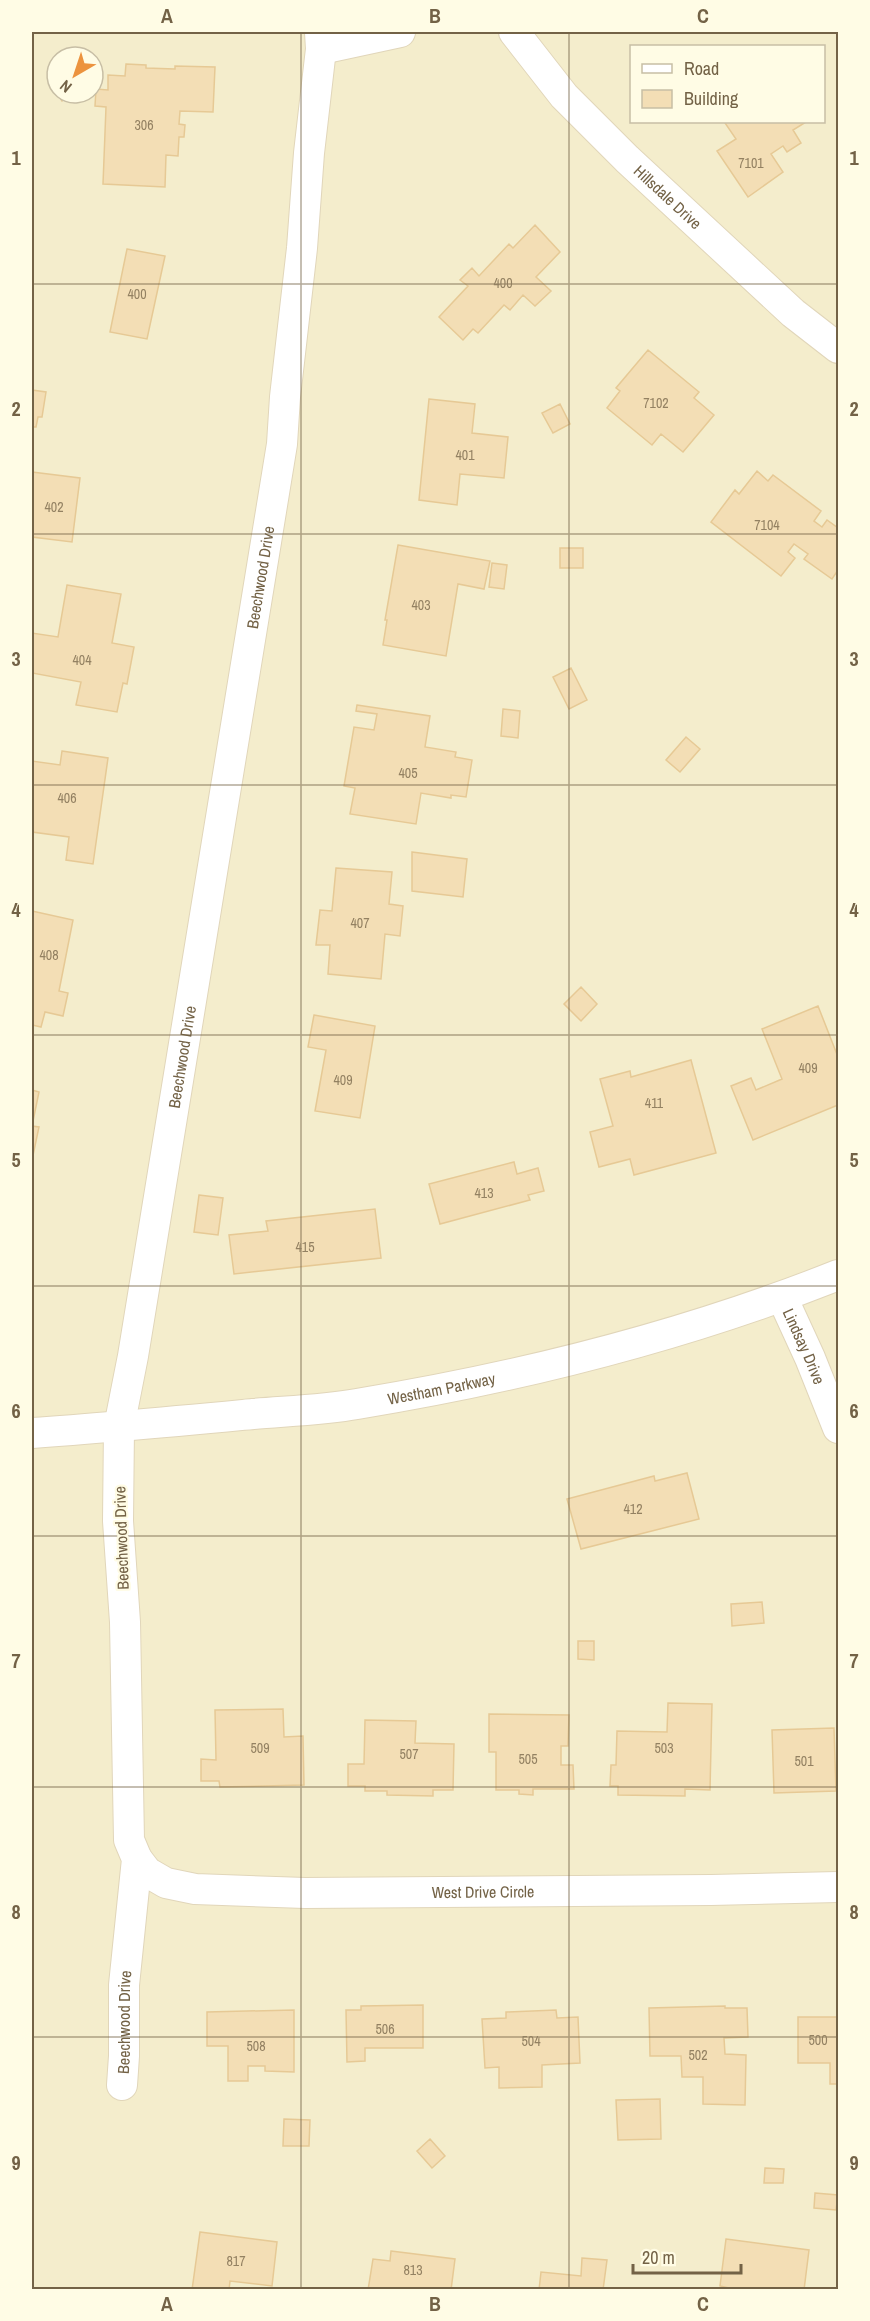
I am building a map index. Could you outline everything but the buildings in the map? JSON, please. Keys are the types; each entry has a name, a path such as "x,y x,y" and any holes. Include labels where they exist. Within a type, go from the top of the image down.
{"street":[{"path":"321,40 400,32"},
{"name":"Hillsdale Drive","path":"514,32 564,96 627,159 793,314 838,348"},
{"name":"Beechwood Drive","path":"122,2085 124,1985 137,1859 129,1840 125,1622 118,1521 119,1427 133,1356 145,1272 201,946 282,444 321,40"},
{"name":"Westham Parkway","path":"32,1433 355,1405 515,1375 686,1328 782,1297 838,1275"},
{"name":"Lindsay Drive","path":"782,1297 838,1428"},
{"name":"West Drive Circle","path":"137,1859 147,1872 166,1883 195,1889 217,1890 305,1893 838,1887"}],"shaded area":[{"path":"32,32 838,32 838,2289 32,2289"}]}
